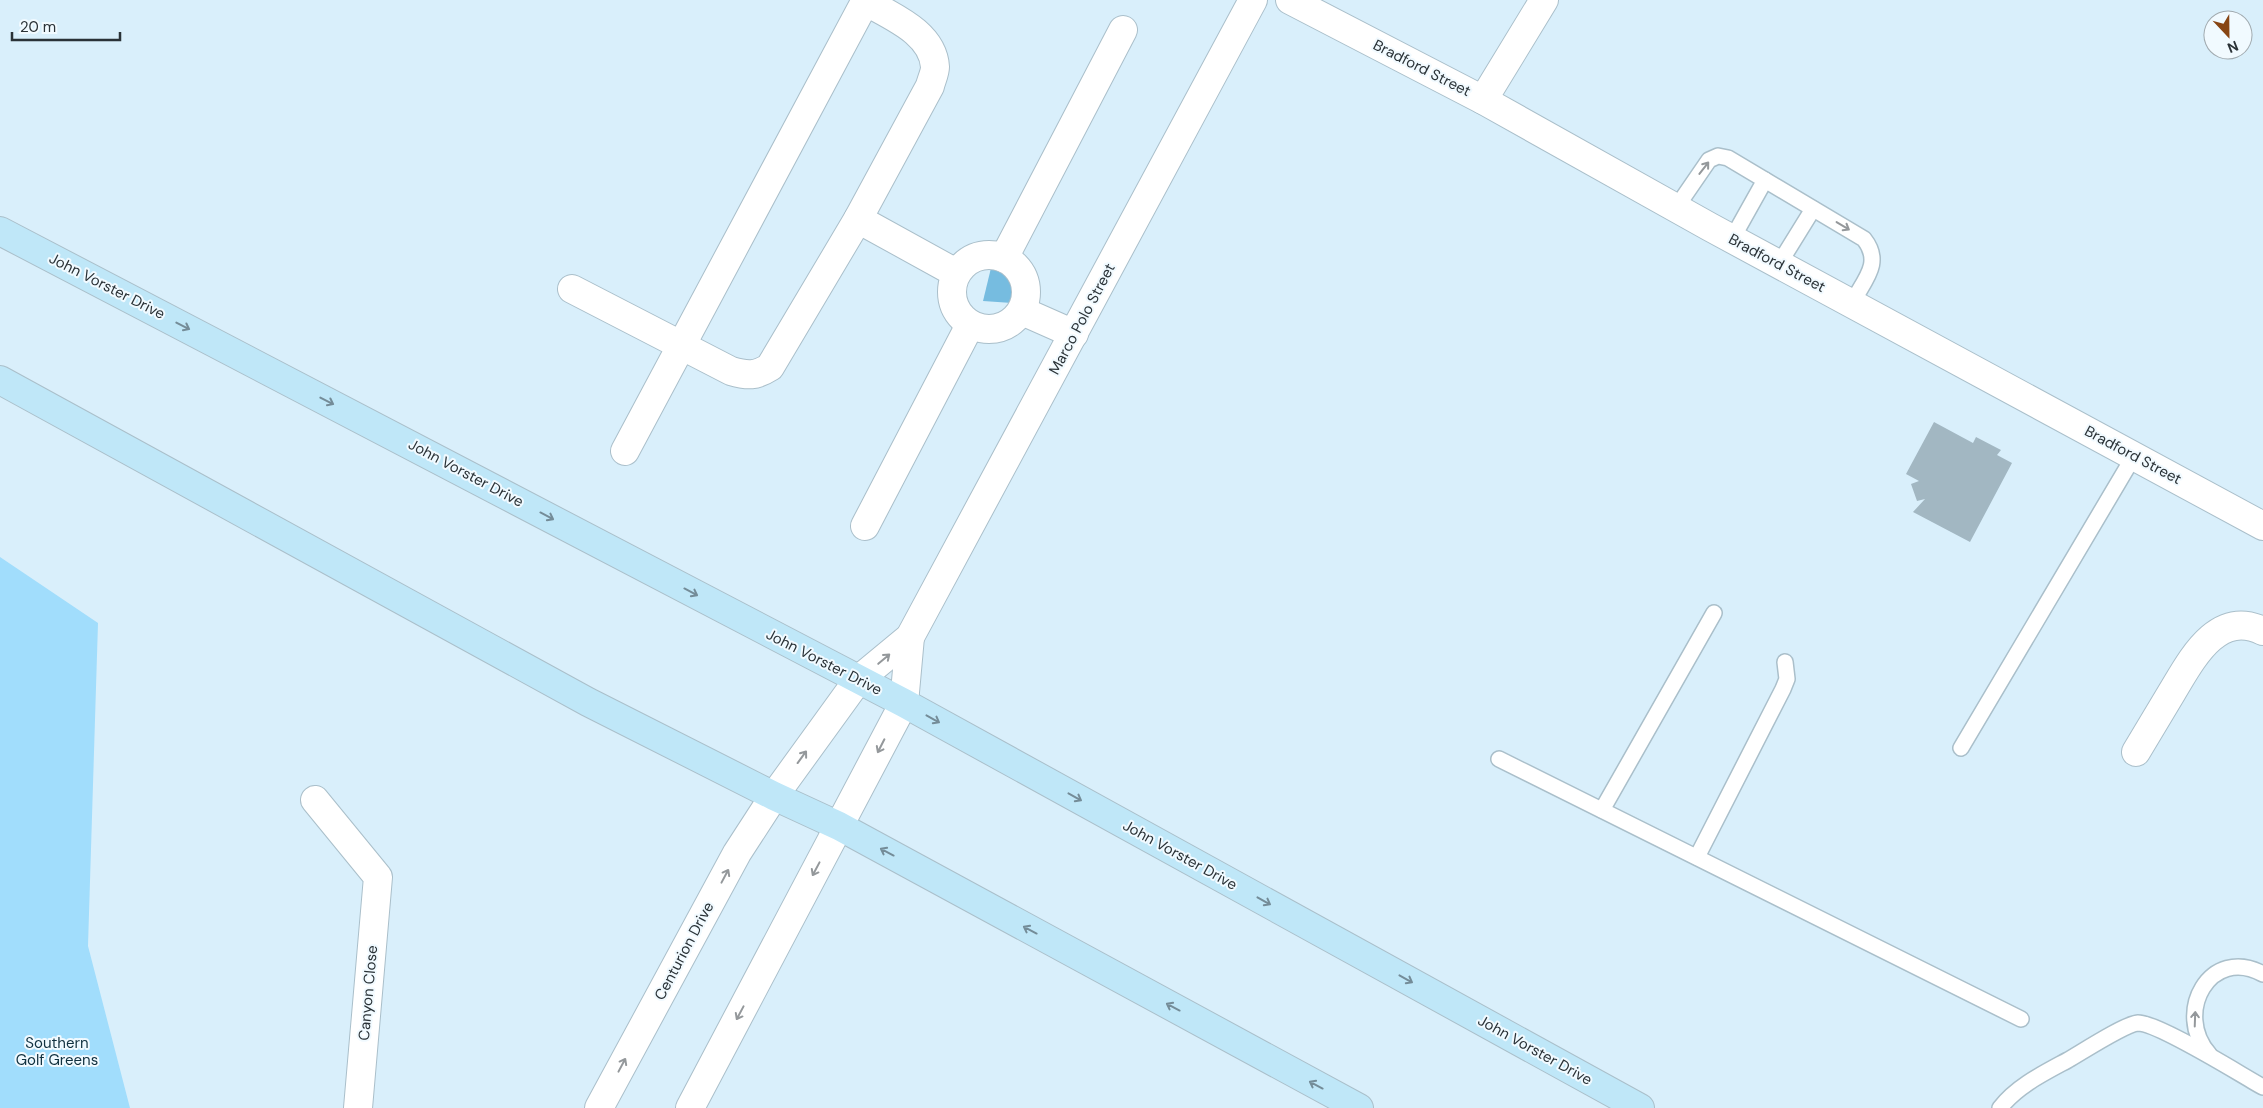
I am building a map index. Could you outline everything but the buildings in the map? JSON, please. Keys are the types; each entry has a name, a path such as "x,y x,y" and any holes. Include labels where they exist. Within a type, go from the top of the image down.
{"main road":[{"name":"John Vorster Drive","path":"0,231 904,703 1640,1108"},
{"path":"0,380 588,702 774,796 839,826 1359,1108"}],"street":[{"name":"Marco Polo Street","path":"858,680 910,637 1253,0"},
{"name":"Bradford Street","path":"1290,0 1484,100 1732,239 2263,526"},
{"path":"1484,100 1544,0"},
{"path":"572,289 682,346 731,371 746,375 758,375 770,367 858,219 930,86 935,68 928,47 908,26 866,1 682,346 625,451"},
{"path":"1004,258 1123,30"},
{"path":"858,219 956,273"},
{"path":"994,255 1004,258 1019,269 1026,283 1027,297 1022,311 1012,322 998,328 984,329 970,325 959,315 952,302 951,287 956,273 966,262 980,256 994,255"},
{"path":"1022,311 1074,334"},
{"path":"865,526 970,325"},
{"path":"2136,752 2194,656 2208,639 2238,625 2250,625 2263,631"},
{"name":"Marco Polo Street","path":"904,703 910,637"},
{"name":"Centurion Drive","path":"599,1108 737,853 774,796 858,680"},
{"path":"690,1108 904,703"},
{"name":"Canyon Close","path":"314,800 378,877 358,1108"}],"lane":[{"path":"1676,208 1710,160 1718,156 1728,158 1864,238 1872,248 1873,258 1871,268 1852,303"},
{"path":"1732,239 1765,180"},
{"path":"1779,264 1814,209"},
{"path":"1961,748 2134,456"},
{"path":"1602,810 1714,613"},
{"path":"1696,857 1783,689 1787,679 1785,662"},
{"path":"1500,759 2021,1019"},
{"path":"2215,1061 2202,1045 2194,1029 2195,1006 2200,990 2211,978 2222,971 2239,966 2254,969 2263,974"},
{"path":"2000,1108 2006,1100 2031,1081 2137,1023 2156,1028 2263,1087"}],"green space":[{"name":"Southern Golf Greens","path":"0,557 98,623 88,946 130,1108 0,1108"}],"shaded area":[{"path":"991,268 1012,270 1020,282 1020,297 1012,303 983,301"}]}
